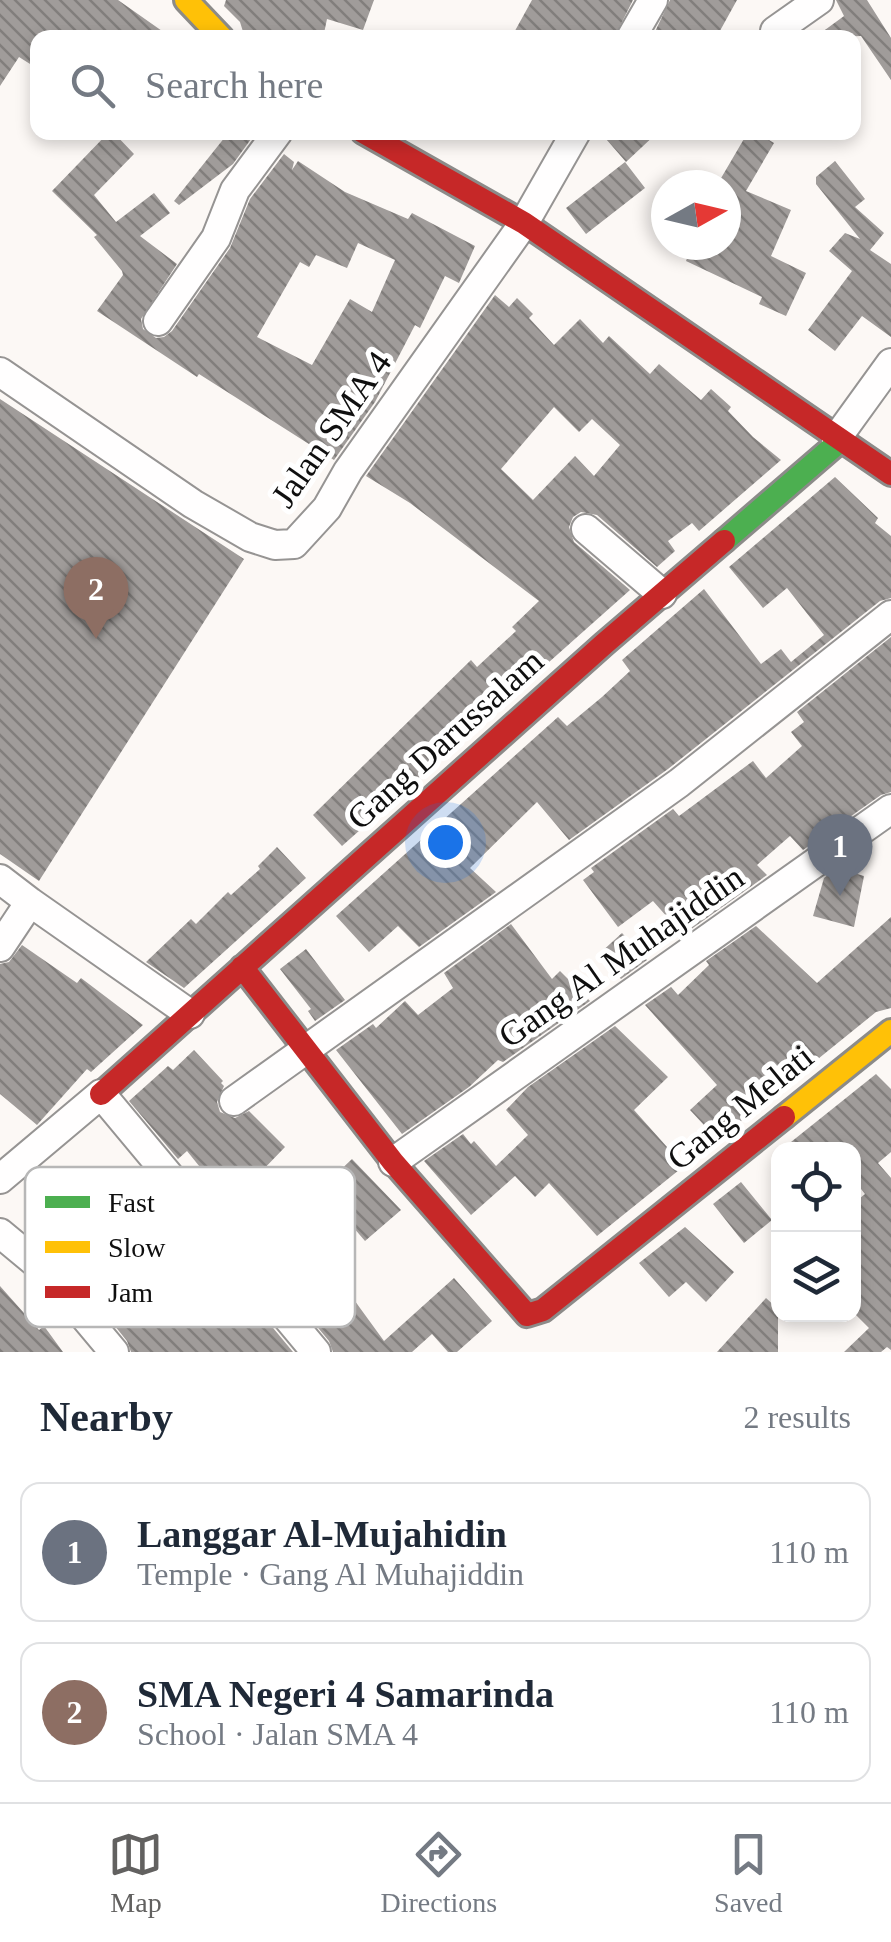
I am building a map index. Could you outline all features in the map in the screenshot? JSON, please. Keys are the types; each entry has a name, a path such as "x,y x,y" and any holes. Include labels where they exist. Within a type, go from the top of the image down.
{"street":[{"path":"635,30 652,0"},
{"path":"774,30 819,0"},
{"path":"189,1 215,30"},
{"path":"158,321 216,238 234,190 272,140"},
{"path":"377,140 524,222 891,474"},
{"path":"524,222 571,140"},
{"name":"Jalan SMA 4","path":"0,372 193,504 250,537 286,546 302,537 327,508 348,470 524,222"},
{"path":"838,440 891,364"},
{"name":"Gang Darussalam","path":"101,1094 838,440"},
{"path":"586,529 662,594"},
{"path":"234,1101 680,784 891,616"},
{"name":"Gang Al Muhajiddin","path":"393,1162 891,809"},
{"path":"0,879 190,1014"},
{"path":"0,946 30,902"},
{"path":"242,967 393,1162"},
{"name":"Gang Melati","path":"393,1162 528,1315 539,1313 891,1031"},
{"path":"0,1179 101,1094 161,1167"},
{"path":"0,1232 25,1253"},
{"path":"93,1327 114,1352"},
{"path":"295,1327 316,1352"}],"building":[{"path":"0,0 118,0 161,30 30,30 30,64 19,57 0,86"},
{"path":"226,0 374,0 363,30 327,19 325,30 242,30 224,6"},
{"path":"532,0 633,0 618,30 515,30"},
{"path":"670,0 737,0 720,30 656,30"},
{"path":"836,0 867,0 891,38 891,80 861,36 861,30 825,30 844,16"},
{"path":"101,140 121,140 134,154 94,195 116,222 154,193 170,213 140,236 177,264 141,319 143,329 156,338 172,331 230,248 250,199 284,154 294,162 292,170 298,161 345,192 408,219 412,213 475,246 459,283 445,276 420,328 415,325 375,402 334,460 97,311 123,275 94,237 97,235 52,191","holes":["358,243 395,260 372,312 350,299 312,365 257,337 300,262 309,267 316,255 347,268"]},
{"path":"223,140 250,140 233,164 179,205 174,201"},
{"path":"607,140 649,140 626,162"},
{"path":"743,140 774,143 746,191 791,210 771,256 806,273 786,316 759,304 762,297 686,261 741,260 741,170 726,170"},
{"path":"835,161 865,199 855,207 884,233 870,250 891,264 891,337 862,316 835,351 808,330 852,271 829,251 845,233 860,239 816,184 816,177"},
{"path":"625,162 645,188 586,234 566,208"},
{"path":"495,295 509,307 517,298 554,345 580,319 603,343 609,336 650,374 659,364 701,400 711,389 731,407 728,411 753,437 781,460 699,531 692,523 668,541 675,551 657,567 597,515 581,512 573,517 569,527 574,542 630,590 342,846 313,815 471,660 477,667 516,631 512,627 539,601 410,503 366,476","holes":["554,407 579,432 592,419 620,445 594,476 575,456 533,500 501,469"]},
{"path":"0,399 244,559 39,881 0,854"},
{"path":"835,477 891,536 891,598 880,601 668,769 569,840 537,802 470,868 496,892 419,947 398,926 369,952 336,916 558,717 567,726 602,697 630,671 622,660 704,589 761,664 781,649 791,662 824,635 787,588 763,608 729,567"},
{"path":"891,637 891,792 803,850 790,836 757,865 767,875 683,935 653,901 618,927 583,880 594,872 591,868 673,809 679,816 753,761 766,778 802,746 791,732 804,722 797,712"},
{"path":"277,847 306,878 184,988 146,962 191,919 196,924 228,892 231,895"},
{"path":"837,868 864,876 854,927 813,916 824,878"},
{"path":"891,917 891,1008 876,1012 718,1140 690,1110 717,1085 645,1005 671,987 678,995 709,965 706,961 756,926 817,983"},
{"path":"511,924 552,979 560,971 590,1001 503,1062 498,1060 469,1087 402,1134 336,1050 373,1024 376,1028 405,1001 418,1015 453,988 444,973"},
{"path":"622,933 647,960 621,979 599,954"},
{"path":"22,945 77,983 81,978 143,1025 91,1072 87,1069 37,1125 0,1094 0,964 9,962"},
{"path":"306,949 345,1000 315,1021 308,1011 311,1009 280,969"},
{"path":"615,1026 668,1077 634,1110 684,1166 597,1236 549,1183 535,1197 515,1176 471,1215 424,1161 463,1134 496,1166 528,1135 506,1110 528,1087"},
{"path":"194,1050 223,1081 217,1102 220,1112 235,1118 249,1111 285,1147 266,1167 200,1167 187,1151 178,1159 129,1101 168,1066 173,1070"},
{"path":"876,1074 891,1089 891,1152 878,1163 891,1178 891,1350 887,1347 881,1352 844,1352 869,1328 861,1320 861,1197 865,1194 861,1189 861,1142 791,1142"},
{"path":"352,1159 401,1210 365,1241 355,1229 355,1167 344,1167"},
{"path":"741,1182 771,1221 744,1243 713,1204"},
{"path":"685,1227 734,1272 706,1302 686,1282 669,1297 639,1263"},
{"path":"454,1278 492,1321 457,1352 448,1352 432,1334 412,1352 333,1352 317,1327 355,1327 355,1301 384,1341"},
{"path":"0,1286 25,1314 25,1327 45,1327 63,1352 0,1352"},
{"path":"766,1298 771,1303 771,1322 778,1322 778,1352 717,1352"},
{"path":"116,1327 272,1327 293,1352 131,1352"}],"traffic: fast":[{"path":"724,541 840,441"}],"traffic: slow":[{"path":"186,0 214,30"},
{"path":"784,1117 891,1031"}],"traffic: jam":[{"path":"377,140 524,223 891,474"},
{"path":"101,1094 724,541"},
{"path":"242,967 393,1162 527,1315 543,1310 784,1117"}],"place":[{"name":"SMA Negeri 4 Samarinda","path":"96,639"},
{"name":"Langgar Al-Mujahidin","path":"840,896"}]}
